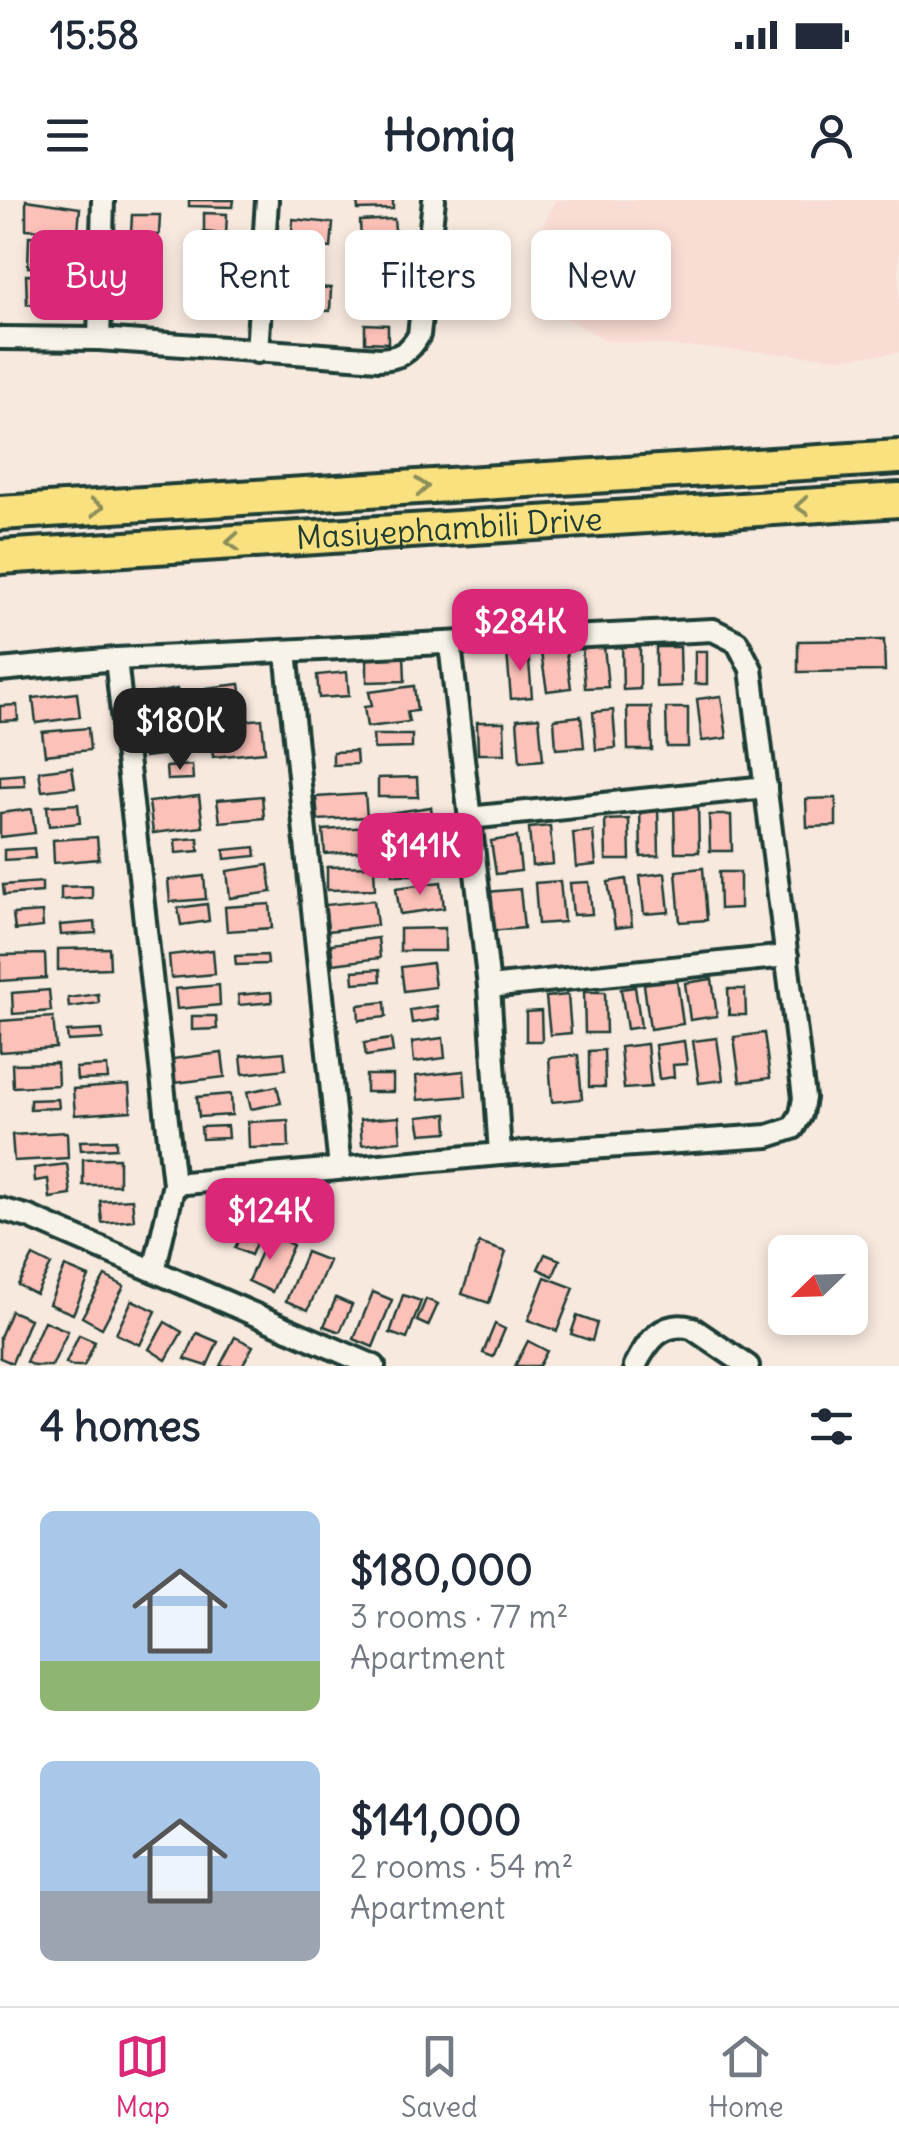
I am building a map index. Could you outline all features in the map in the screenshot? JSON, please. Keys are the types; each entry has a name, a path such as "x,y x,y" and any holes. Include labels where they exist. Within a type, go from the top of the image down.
{"main road":[{"name":"Masiyephambili Drive","path":"0,513 899,457"},
{"name":"Masiyephambili Drive","path":"0,557 899,500"}],"street":[{"path":"99,339 103,200"},
{"path":"257,352 267,200"},
{"path":"0,338 99,339 257,352 402,356 418,336 434,200"},
{"path":"0,670 116,659 713,630 737,642 751,669 804,1098 801,1114 792,1128 768,1136 500,1154 174,1184"},
{"path":"450,644 488,987 500,1154"},
{"path":"286,650 340,1168"},
{"path":"116,659 174,1184 154,1271"},
{"path":"469,818 766,787"},
{"path":"488,987 787,956"},
{"path":"0,1209 29,1217 154,1271 331,1358 374,1366"},
{"path":"634,1366 646,1342 682,1325 748,1366"}],"shaded area":[{"path":"556,200 899,200 899,353 843,358 606,341 571,320 671,320 671,230 541,230"}],"building":[{"path":"26,200 80,208 78,230 26,229"},
{"path":"189,200 234,200 233,207 189,206"},
{"path":"357,200 393,200 393,209 358,210"},
{"path":"204,213 227,214 226,230 204,230"},
{"path":"132,215 160,215 159,230 131,230"},
{"path":"293,219 333,223 331,248 325,247 325,230 292,230"},
{"path":"394,219 395,230 360,230 360,221"},
{"path":"26,275 30,275 30,304"},
{"path":"325,288 331,288 330,311 325,311"},
{"path":"365,324 388,325 388,343 365,342"},
{"path":"884,640 885,671 798,672 798,641"},
{"path":"565,644 571,688 547,691 540,647"},
{"path":"622,644 640,644 640,689 623,690"},
{"path":"604,646 608,687 585,688 582,649"},
{"path":"656,647 680,647 681,686 656,687"},
{"path":"528,650 532,697 511,699 507,652"},
{"path":"695,651 707,651 707,684 695,684"},
{"path":"404,655 405,681 367,682 367,656"},
{"path":"347,672 349,696 319,698 317,675"},
{"path":"240,684 243,706 208,710 206,688"},
{"path":"414,686 417,711 407,712 409,722 367,727 364,707 372,706 369,692"},
{"path":"177,689 181,713 148,719 144,695"},
{"path":"77,693 80,717 36,723 33,698"},
{"path":"721,696 727,738 702,741 697,699"},
{"path":"17,705 18,720 0,721 0,706"},
{"path":"627,707 651,707 652,750 628,750"},
{"path":"666,708 688,708 688,747 667,747"},
{"path":"613,710 616,748 596,750 593,712"},
{"path":"581,716 584,747 556,749 554,719"},
{"path":"539,717 543,760 520,762 517,719"},
{"path":"262,719 265,752 213,757 210,724"},
{"path":"477,722 504,722 505,754 478,754"},
{"path":"188,727 191,751 144,757 141,733"},
{"path":"88,728 90,750 45,755 42,732"},
{"path":"373,735 412,735 412,748 374,749"},
{"path":"356,751 357,764 333,765 333,752"},
{"path":"192,765 193,779 167,780 166,767"},
{"path":"72,767 75,787 42,791 39,771"},
{"path":"24,774 25,786 0,787 0,776"},
{"path":"417,777 418,797 378,797 378,778"},
{"path":"365,794 367,817 318,820 316,797"},
{"path":"199,796 203,827 153,833 149,802"},
{"path":"262,796 264,818 220,822 217,800"},
{"path":"836,798 836,826 807,827 806,799"},
{"path":"698,802 699,852 675,852 674,803"},
{"path":"78,804 80,823 49,826 47,806"},
{"path":"431,807 435,834 386,841 382,814"},
{"path":"658,807 659,856 641,857 640,808"},
{"path":"32,809 35,833 0,837 0,813"},
{"path":"709,815 731,815 732,851 710,851"},
{"path":"629,819 630,860 606,860 605,820"},
{"path":"550,826 553,864 532,866 529,828"},
{"path":"369,827 370,851 325,854 323,830"},
{"path":"593,831 596,865 576,867 573,833"},
{"path":"97,837 99,859 54,863 53,840"},
{"path":"517,837 521,871 496,874 491,841"},
{"path":"198,838 199,851 176,853 175,840"},
{"path":"255,847 256,856 225,859 224,850"},
{"path":"34,848 35,858 4,860 4,850"},
{"path":"392,859 422,859 423,875 393,875"},
{"path":"268,865 272,892 230,898 227,871"},
{"path":"374,866 375,889 327,890 327,867"},
{"path":"703,868 707,920 680,922 676,871"},
{"path":"719,872 740,872 740,908 720,909"},
{"path":"665,873 669,912 644,914 640,876"},
{"path":"204,876 206,899 170,902 168,880"},
{"path":"626,879 632,926 615,928 608,882"},
{"path":"560,881 564,922 538,924 535,883"},
{"path":"42,882 42,892 4,895 3,885"},
{"path":"441,882 444,908 400,914 396,888"},
{"path":"589,882 592,914 573,915 570,883"},
{"path":"92,886 92,898 61,900 61,887"},
{"path":"520,889 524,928 490,931 487,892"},
{"path":"374,900 377,925 328,931 325,905"},
{"path":"207,904 209,921 181,925 178,908"},
{"path":"270,904 272,928 227,931 225,907"},
{"path":"42,912 43,927 15,930 13,914"},
{"path":"95,922 96,933 61,935 60,925"},
{"path":"445,928 445,951 400,951 400,929"},
{"path":"378,938 380,958 333,964 331,944"},
{"path":"109,948 110,968 58,970 58,949"},
{"path":"213,950 215,974 171,978 169,955"},
{"path":"45,954 46,978 0,981 0,955"},
{"path":"267,955 268,964 236,965 235,956"},
{"path":"432,963 435,987 404,991 401,967"},
{"path":"380,969 381,981 354,983 353,971"},
{"path":"676,973 683,1024 650,1029 643,977"},
{"path":"712,979 717,1016 690,1020 685,983"},
{"path":"219,985 220,1005 177,1009 175,989"},
{"path":"635,987 641,1027 627,1029 621,989"},
{"path":"728,989 745,989 746,1015 729,1015"},
{"path":"49,990 51,1011 13,1014 12,993"},
{"path":"271,992 272,1002 239,1005 238,995"},
{"path":"584,992 605,992 606,1033 585,1033"},
{"path":"98,994 99,1003 69,1007 68,998"},
{"path":"568,995 571,1033 550,1035 546,997"},
{"path":"385,1002 386,1017 359,1020 358,1005"},
{"path":"437,1006 439,1019 412,1023 410,1010"},
{"path":"541,1011 542,1041 526,1041 526,1012"},
{"path":"192,1016 216,1016 217,1029 192,1030"},
{"path":"53,1017 56,1048 0,1052 0,1021"},
{"path":"102,1030 103,1039 68,1041 67,1032"},
{"path":"764,1033 770,1078 740,1082 734,1037"},
{"path":"443,1038 445,1058 414,1062 412,1042"},
{"path":"717,1038 723,1080 699,1083 693,1041"},
{"path":"391,1039 393,1052 366,1056 364,1043"},
{"path":"684,1041 687,1064 673,1065 674,1077 659,1079 655,1045"},
{"path":"647,1044 651,1087 624,1089 620,1047"},
{"path":"604,1050 605,1087 589,1087 589,1051"},
{"path":"284,1052 286,1069 243,1074 241,1056"},
{"path":"222,1053 225,1077 174,1083 172,1059"},
{"path":"578,1055 582,1099 552,1102 549,1058"},
{"path":"57,1063 58,1085 13,1087 12,1064"},
{"path":"107,1066 108,1079 77,1080 76,1068"},
{"path":"464,1071 466,1096 418,1100 416,1076"},
{"path":"366,1075 393,1075 393,1092 366,1092"},
{"path":"129,1085 131,1111 75,1115 73,1089"},
{"path":"277,1086 281,1103 251,1109 247,1092"},
{"path":"231,1094 232,1115 199,1117 197,1097"},
{"path":"58,1099 59,1108 30,1109 30,1100"},
{"path":"447,1114 448,1132 421,1134 418,1117"},
{"path":"399,1117 401,1141 362,1145 360,1120"},
{"path":"288,1120 289,1147 249,1148 248,1122"},
{"path":"227,1126 228,1138 202,1139 201,1127"},
{"path":"67,1132 68,1158 14,1161 12,1135"},
{"path":"116,1140 116,1148 81,1150 80,1141"},
{"path":"119,1158 119,1185 83,1185 83,1159"},
{"path":"67,1164 71,1195 50,1198 48,1179 35,1181 34,1168"},
{"path":"270,1198 297,1210 290,1227 263,1216"},
{"path":"132,1199 134,1220 102,1223 100,1201"},
{"path":"244,1227 260,1234 251,1255 235,1248"},
{"path":"269,1234 293,1245 272,1292 248,1281"},
{"path":"479,1243 506,1252 489,1303 462,1294"},
{"path":"306,1252 329,1261 308,1310 286,1301"},
{"path":"545,1254 560,1260 553,1276 538,1269"},
{"path":"33,1256 51,1265 36,1294 18,1285"},
{"path":"65,1267 89,1277 73,1314 49,1304"},
{"path":"105,1276 124,1286 102,1328 82,1317"},
{"path":"545,1277 574,1288 557,1331 528,1320"},
{"path":"373,1292 392,1300 373,1347 354,1339"},
{"path":"403,1295 421,1301 407,1339 390,1333"},
{"path":"336,1298 352,1305 340,1332 324,1326"},
{"path":"426,1299 438,1304 428,1326 417,1321"},
{"path":"132,1300 156,1311 140,1345 116,1334"},
{"path":"11,1311 30,1319 12,1363 0,1358 0,1337"},
{"path":"577,1316 597,1323 592,1341 571,1334"},
{"path":"44,1321 68,1331 52,1366 34,1366 26,1362"},
{"path":"165,1322 182,1332 166,1360 149,1349"},
{"path":"495,1324 505,1329 493,1357 483,1353"},
{"path":"197,1333 218,1342 207,1366 185,1359"},
{"path":"79,1335 95,1342 84,1366 72,1366 66,1363"},
{"path":"235,1337 253,1346 242,1366 220,1366"},
{"path":"528,1341 547,1351 539,1366 515,1366"}]}
